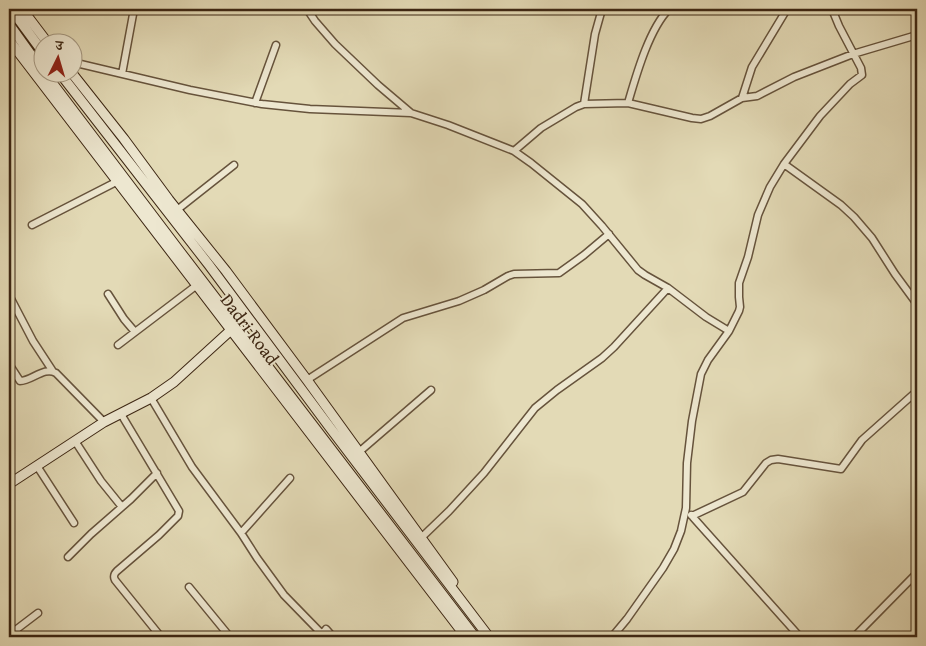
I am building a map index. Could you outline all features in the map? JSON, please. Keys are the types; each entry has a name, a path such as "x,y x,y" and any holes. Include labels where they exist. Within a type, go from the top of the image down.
{"street":[{"path":"11,9 32,37"},
{"path":"122,74 134,9"},
{"path":"307,9 334,44 411,113"},
{"path":"584,104 595,34 602,9"},
{"path":"628,102 648,46 668,9"},
{"path":"742,98 752,67 787,9"},
{"path":"612,637 663,568 674,549 681,531 686,508 687,463 691,430 701,374 708,360 729,332 740,307 739,282 748,257 758,215 773,180 820,116 850,84 862,75 862,68 853,54 832,9"},
{"path":"24,10 40,32"},
{"path":"9,24 32,56"},
{"path":"514,151 541,128 566,112 584,104 628,102 701,119 742,98 757,96 794,77 853,54 917,35"},
{"name":"Dadri Road","path":"9,40 466,637"},
{"path":"255,103 276,45"},
{"path":"82,64 255,103 301,109 411,113 448,125 514,151 582,204 638,270 668,288 729,332"},
{"path":"51,82 475,637"},
{"path":"67,82 209,266 489,637"},
{"name":"Dadri Road","path":"79,82 226,271 466,600 496,637"},
{"path":"784,164 841,205 854,217 872,238 895,274 917,302"},
{"path":"177,210 234,165"},
{"path":"32,225 118,181"},
{"path":"307,380 403,318 459,302 514,274 559,273 609,234"},
{"path":"118,345 196,285"},
{"path":"422,538 484,473 535,408 602,358 668,288"},
{"path":"108,294 135,332"},
{"path":"9,295 52,370 104,422"},
{"path":"9,484 104,422 151,398 174,382 231,330"},
{"path":"9,364 20,381 52,370"},
{"path":"359,452 431,390"},
{"path":"692,516 743,492 766,463 771,460 778,459 841,469 862,440 917,391"},
{"path":"151,398 192,467 284,595 322,634 326,630 333,637"},
{"path":"121,414 178,508 178,516 159,535 114,573 114,580 161,637"},
{"path":"75,441 101,481 122,507"},
{"path":"37,466 74,523"},
{"path":"68,557 90,534 122,507 157,473"},
{"path":"241,533 290,478"},
{"path":"686,508 800,637"},
{"path":"854,637 917,574"},
{"path":"188,587 230,637"},
{"path":"9,635 38,613"}]}
